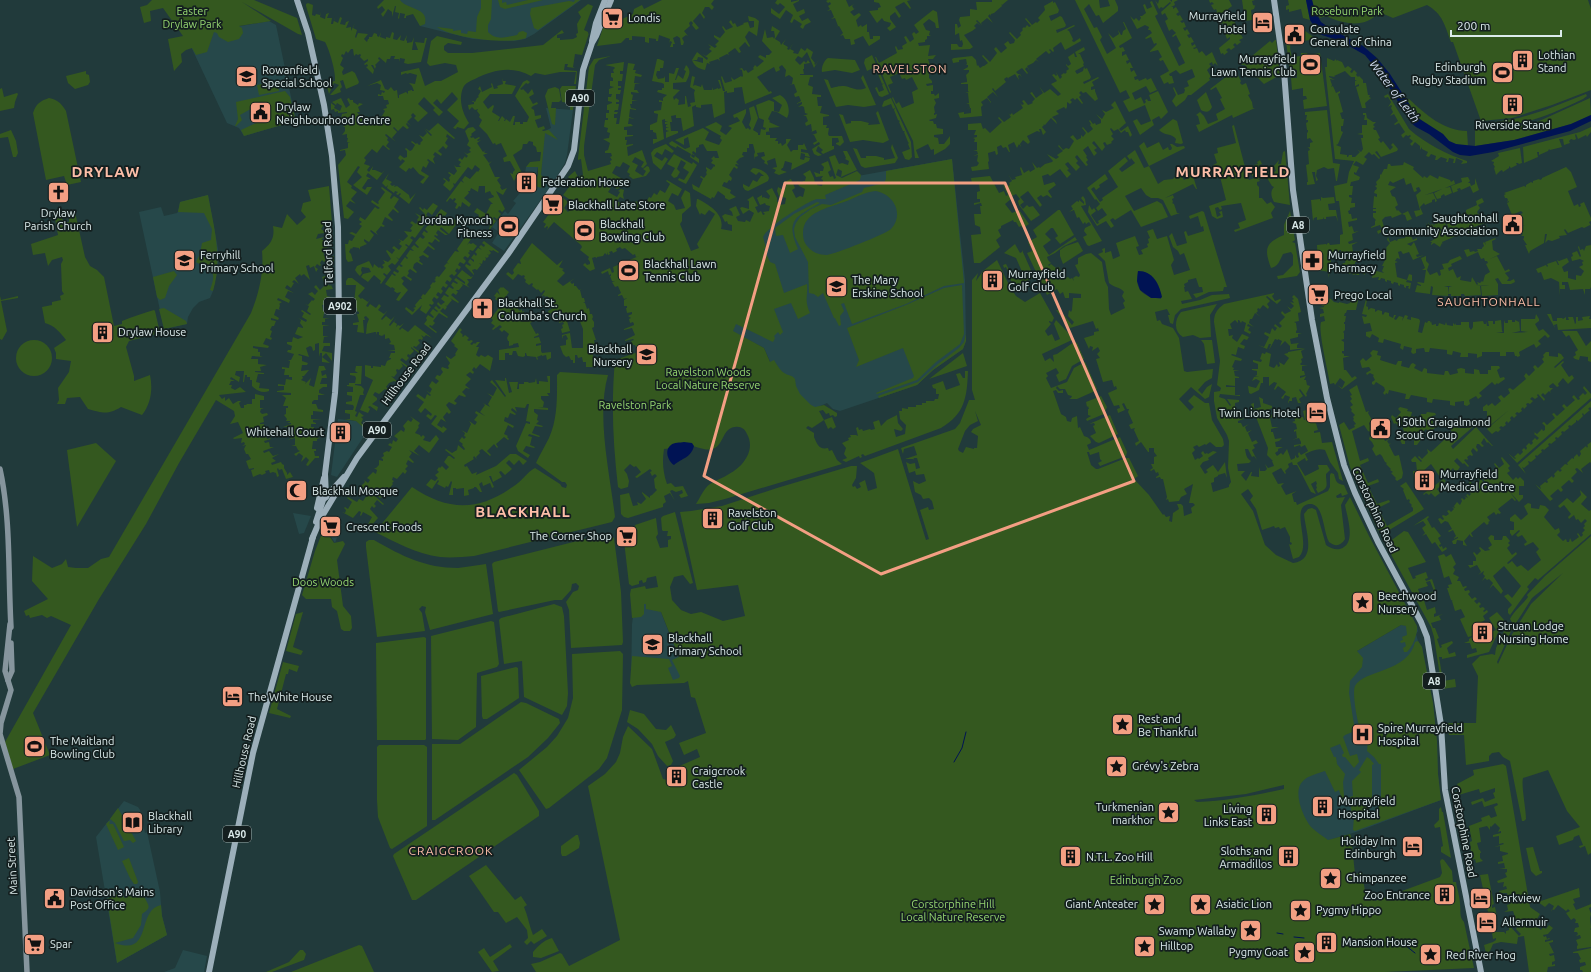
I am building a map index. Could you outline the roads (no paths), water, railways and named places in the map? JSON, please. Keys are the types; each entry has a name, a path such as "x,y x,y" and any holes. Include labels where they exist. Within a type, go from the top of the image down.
{"main road":[{"name":"Telford Road","path":"297,0 308,33 324,105 334,177 339,242 339,328 335,393 325,475 326,496 322,504"},
{"name":"A90","path":"596,31 605,0"},
{"name":"A90","path":"596,31 611,0"},
{"name":"Corstorphine Road","path":"1274,0 1284,71 1293,195 1313,326 1328,405 1342,457 1354,490 1378,542 1421,622 1427,637 1441,725 1446,796 1481,972"},
{"name":"Hillhouse Road","path":"312,539 318,524 322,504 348,473 385,419 508,254 568,166 574,150 583,70 596,31"},
{"name":"Main Street","path":"0,469 4,489 6,518 12,671 8,680 11,690 1,723 0,734 20,802 27,972"},
{"name":"Hillhouse Road","path":"326,496 348,473"},
{"path":"325,475 332,481 338,482"},
{"name":"A902","path":"312,539 322,504 325,475"},
{"name":"Hillhouse Road","path":"209,972 253,753 322,504"}],"water":[{"name":"Water of Leith","path":"1306,0 1312,0 1315,11 1321,22 1363,46 1377,58 1390,74 1418,118 1443,134 1449,141 1456,144 1475,146 1514,140 1571,124 1591,115 1591,121 1570,131 1493,152 1470,156 1460,155 1453,152 1411,123 1383,77 1365,55 1340,41 1319,34 1310,20"},
{"path":"1138,271 1148,273 1154,279 1161,292 1161,298 1151,298 1140,290 1137,281"},
{"path":"675,443 692,443 694,446 693,450 674,465 667,452 669,447"}],"waterway":[{"path":"954,762 962,748 966,732"},
{"path":"1277,933 1283,934"},
{"path":"1294,937 1304,938"},
{"path":"1404,940 1406,946 1415,953"}],"place":[{"name":"Londis","path":"613,18"},
{"name":"Murrayfield Hotel","path":"1262,22"},
{"name":"Consulate General of China","path":"1294,35"},
{"name":"Lothian Stand","path":"1523,61"},
{"name":"Murrayfield Lawn Tennis Club","path":"1311,65"},
{"name":"Edinburgh Rugby Stadium","path":"1502,73"},
{"name":"Rowanfield Special School","path":"246,76"},
{"name":"Riverside Stand","path":"1513,105"},
{"name":"Drylaw Neighbourhood Centre","path":"261,113"},
{"name":"Federation House","path":"527,182"},
{"name":"Drylaw Parish Church","path":"58,193"},
{"name":"Blackhall Late Store","path":"552,205"},
{"name":"Saughtonhall Community Association","path":"1513,224"},
{"name":"Jordan Kynoch Fitness","path":"508,226"},
{"name":"Blackhall Bowling Club","path":"585,230"},
{"name":"Ferryhill Primary School","path":"184,261"},
{"name":"Murrayfield Pharmacy","path":"1312,261"},
{"name":"Blackhall Lawn Tennis Club","path":"629,270"},
{"name":"Murrayfield Golf Club","path":"992,280"},
{"name":"The Mary Erskine School","path":"836,286"},
{"name":"Prego Local","path":"1319,295"},
{"name":"Blackhall St. Columba's Church","path":"483,309"},
{"name":"Drylaw House","path":"103,332"},
{"name":"Blackhall Nursery","path":"647,355"},
{"name":"Twin Lions Hotel","path":"1316,413"},
{"name":"150th Craigalmond Scout Group","path":"1381,428"},
{"name":"Whitehall Court","path":"340,432"},
{"name":"Murrayfield Medical Centre","path":"1424,480"},
{"name":"Blackhall Mosque","path":"296,491"},
{"name":"Ravelston Golf Club","path":"712,519"},
{"name":"Crescent Foods","path":"331,527"},
{"name":"The Corner Shop","path":"627,536"},
{"name":"Beechwood Nursery","path":"1362,602"},
{"name":"Struan Lodge Nursing Home","path":"1483,632"},
{"name":"Blackhall Primary School","path":"653,644"},
{"name":"The White House","path":"232,697"},
{"name":"Rest and Be Thankful","path":"1122,725"},
{"name":"Spire Murrayfield Hospital","path":"1362,734"},
{"name":"The Maitland Bowling Club","path":"34,747"},
{"name":"Grévy's Zebra","path":"1116,766"},
{"name":"Craigcrook Castle","path":"676,777"},
{"name":"Murrayfield Hospital","path":"1323,807"},
{"name":"Turkmenian markhor","path":"1169,813"},
{"name":"Living Links East","path":"1267,815"},
{"name":"Blackhall Library","path":"133,822"},
{"name":"Holiday Inn Edinburgh","path":"1412,847"},
{"name":"N.T.L. Zoo Hill","path":"1070,857"},
{"name":"Sloths and Armadillos","path":"1288,857"},
{"name":"Chimpanzee","path":"1331,878"},
{"name":"Zoo Entrance","path":"1445,895"},
{"name":"Davidson's Mains Post Office","path":"54,898"},
{"name":"Parkview","path":"1481,898"},
{"name":"Giant Anteater","path":"1154,904"},
{"name":"Asiatic Lion","path":"1201,904"},
{"name":"Pygmy Hippo","path":"1301,910"},
{"name":"Allermuir","path":"1486,922"},
{"name":"Swamp Wallaby","path":"1251,931"},
{"name":"Mansion House","path":"1326,942"},
{"name":"Spar","path":"34,944"},
{"name":"Hilltop","path":"1144,946"},
{"name":"Pygmy Goat","path":"1304,952"},
{"name":"Red River Hog","path":"1430,955"}],"district":[{"name":"RAVELSTON","path":"910,68"},
{"name":"DRYLAW","path":"106,171"},
{"name":"MURRAYFIELD","path":"1233,171"},
{"name":"SAUGHTONHALL","path":"1489,301"},
{"name":"BLACKHALL","path":"523,511"},
{"name":"CRAIGCROOK","path":"451,850"}],"park label":[{"name":"Roseburn Park","path":"1347,11"},
{"name":"Easter Drylaw Park","path":"192,17"},
{"name":"Ravelston Woods Local Nature Reserve","path":"708,378"},
{"name":"Ravelston Park","path":"635,405"},
{"name":"Doos Woods","path":"323,582"},
{"name":"Edinburgh Zoo","path":"1146,880"},
{"name":"Corstorphine Hill Local Nature Reserve","path":"953,910"}]}
